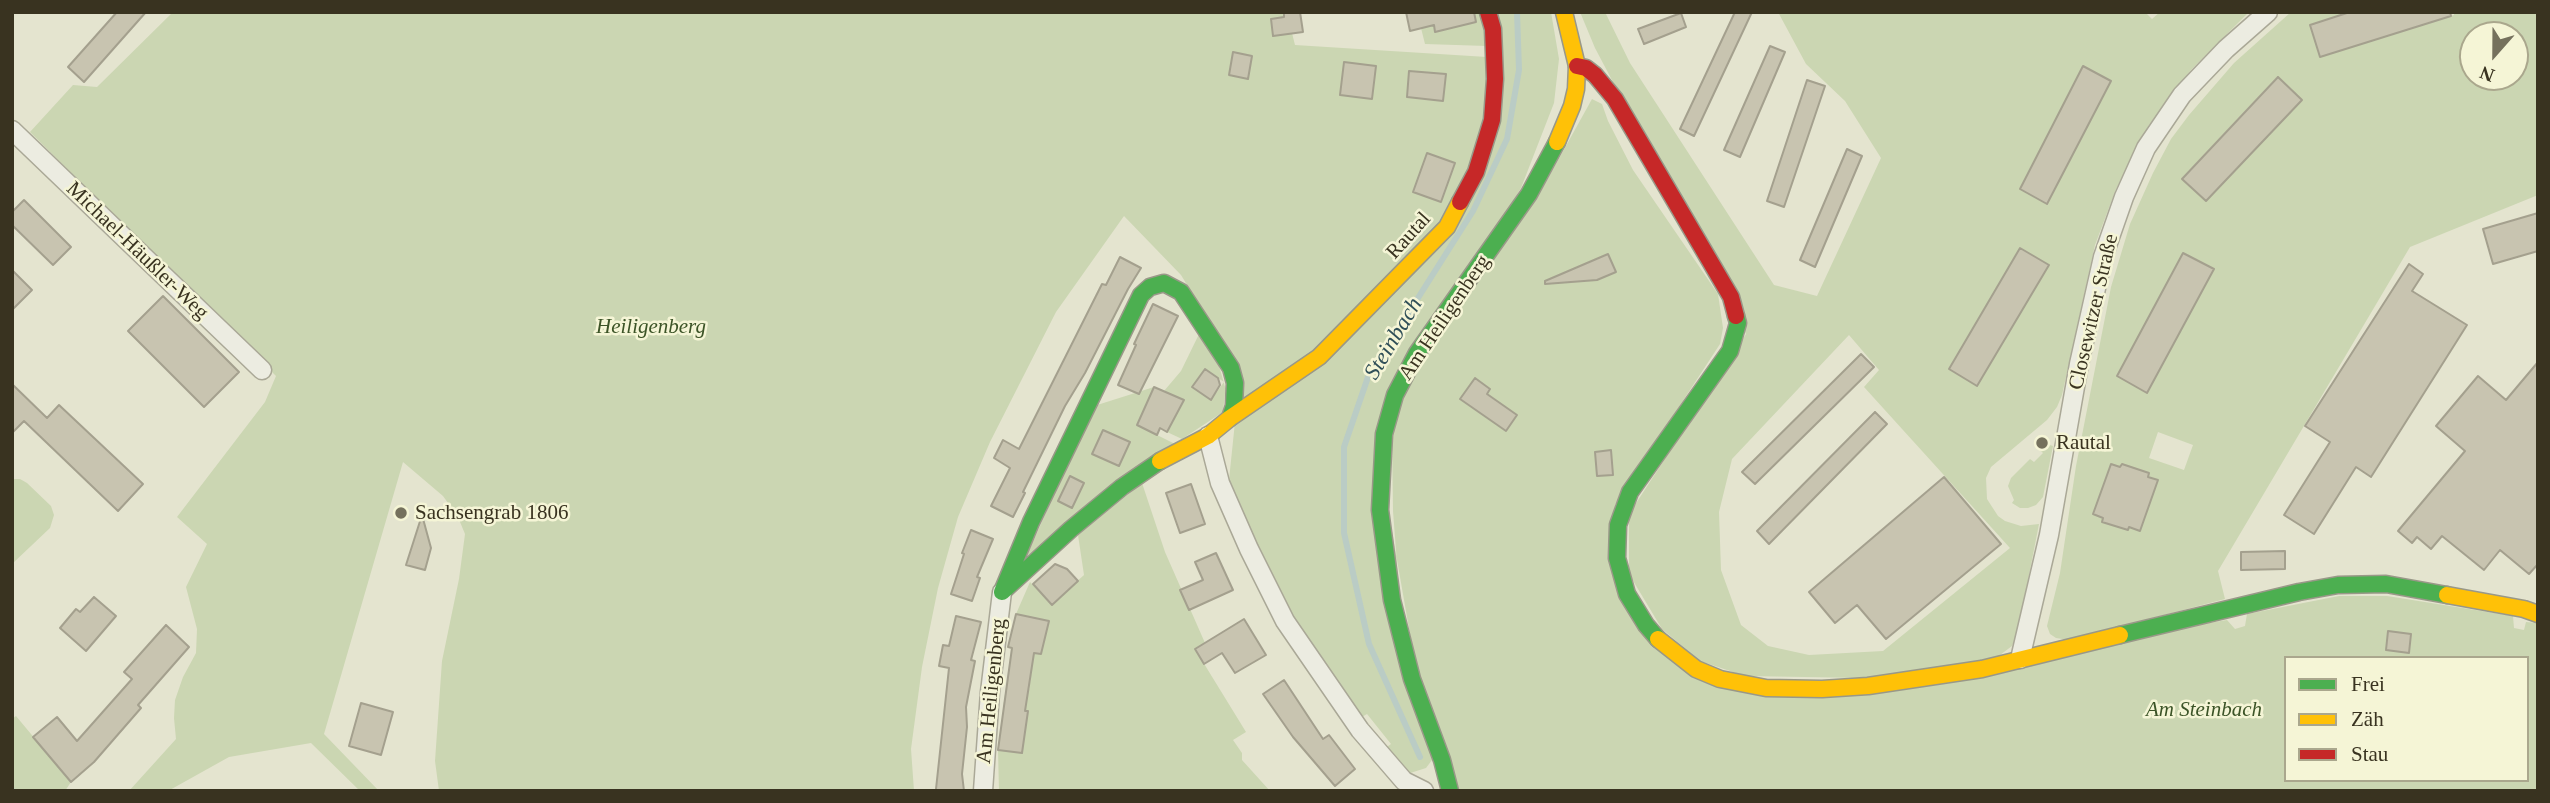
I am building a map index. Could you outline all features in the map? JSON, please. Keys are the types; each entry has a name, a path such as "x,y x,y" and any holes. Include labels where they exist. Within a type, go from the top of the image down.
{"street":[{"name":"Rautal","path":"1230,418 1319,357 1447,227 1476,172 1492,120 1495,79 1493,29 1488,12"},
{"path":"1564,12 1577,66 1586,68 1595,75 1615,99 1731,297 1738,323 1730,351 1630,492 1618,525 1617,558 1628,594 1646,625 1664,646 1682,660 1707,674 1766,688 1822,690 1868,686 1982,669 2299,592 2338,586 2386,584 2524,609 2538,614"},
{"name":"Closewitzer Straße","path":"2020,660 2049,536 2079,364 2104,257 2124,197 2146,148 2182,95 2226,49 2268,12"},
{"name":"Am Heiligenberg","path":"1450,791 1442,760 1412,678 1392,600 1380,510 1384,434 1395,395 1417,354 1529,194 1556,145 1572,106 1577,66"},
{"name":"Michael-Häußler-Weg","path":"12,130 262,370"},
{"name":"Am Heiligenberg","path":"983,791 990,692 1002,592 1031,522 1141,295 1150,287 1164,284 1177,288 1231,368 1235,383 1234,406 1230,418 1208,436 1161,460 1122,487 1002,592"},
{"path":"1208,436 1220,483 1285,621 1360,730 1404,780 1424,791"}],"green space":[{"name":"Heiligenberg","path":"173,12 1284,12 1285,17 1271,20 1273,35 1292,33 1295,45 1487,57 1486,172 1496,12 1551,12 1559,59 1554,103 1521,188 1375,434 1432,760 1426,768 1407,774 1384,749 1391,744 1367,714 1360,718 1294,619 1257,547 1229,480 1235,422 1204,313 1181,275 1124,216 1056,312 990,442 958,517 938,588 922,667 911,749 914,791 439,791 435,761 442,661 459,579 465,534 458,517 443,496 403,462 324,734 379,791 360,791 311,743 229,757 168,791 129,791 176,739 175,700 196,653 197,629 186,587 207,544 177,517 265,402 276,376 30,132 73,85 97,87"},
{"path":"1417,12 1482,12 1487,46 1425,44"},
{"path":"1580,12 1605,12 1630,63 1774,285 1817,296 1881,158 1845,101 1806,64 1778,12 2145,12 2152,19 2160,12 2249,12 2191,70 2149,125 2116,189 2095,245 2062,395 2057,407 2047,420 1991,467 1986,478 1987,499 1998,516 2021,526 2039,524 2018,631 2012,646 1996,658 1864,678 1745,676 1700,661 1662,629 1629,574 1629,514 1746,334 1595,48","holes":["2084,67 2111,81 2047,204 2020,189","2020,248 1977,385 1949,369","1849,335 1879,370 1864,387 2010,548 1883,651 1809,655 1768,646 1741,625 1721,570 1719,512 1732,459"]},
{"path":"2291,12 2350,12 2310,25 2321,57 2454,15 2454,12 2538,12 2538,195 2410,247 2218,571 2225,599 2069,640 2056,638 2050,634 2047,626 2060,573 2076,466 2111,287 2130,224 2153,173 2171,139 2234,63","holes":["2277,77 2301,100 2206,201 2182,178","2184,253 2213,269 2147,392 2117,376","2158,432 2193,445 2184,470 2149,458","2111,464 2120,467 2122,464 2149,473 2148,477 2157,480 2140,531 2102,522 2103,518 2093,514"]},
{"name":"Am Steinbach","path":"1592,99 1602,104 1633,170 1718,294 1723,328 1720,344 1615,505 1639,630 1767,696 2227,620 2235,629 2245,626 2247,614 2339,596 2387,596 2513,616 2514,628 2524,630 2526,622 2538,623 2538,791 1460,791 1420,682 1400,603 1393,511 1392,437 1402,398 1425,357 1537,198"},
{"path":"1201,330 1227,374 1223,412 1182,439 1167,432 1181,404 1164,391 1181,371","holes":["1205,369 1224,382 1211,400 1193,387"]},
{"path":"1154,387 1137,425 1175,444 1026,557 1094,406","holes":["1103,430 1130,442 1119,466 1093,454"]},
{"path":"2046,444 2053,446 2043,497 2036,505 2020,508 2012,503 2014,500 2008,486 2011,478 2030,459 2034,462 2043,453 2040,450"},
{"path":"12,479 27,483 51,506 54,515 50,528 12,564"},
{"path":"1142,483 1165,552 1205,643 1195,649 1246,732 1233,740 1242,753 1242,760 1270,791 999,791 998,750 1022,753 1028,712 1003,708 1006,687 1029,690 1034,653 1041,654 1048,621 1016,614 1030,582 1052,604 1084,575 1078,535"},
{"path":"16,716 71,782 65,791 12,791 12,719"}],"building":[{"path":"117,12 146,12 84,82 68,67"},
{"path":"1284,12 1300,12 1303,32 1273,36 1271,19 1284,17"},
{"path":"1406,12 1474,12 1476,22 1435,32 1434,25 1410,31"},
{"path":"1735,12 1752,12 1694,136 1680,129"},
{"path":"2350,12 2450,12 2451,16 2320,57 2310,25"},
{"path":"1681,13 1686,27 1644,44 1638,29"},
{"path":"1770,46 1785,52 1740,157 1724,150"},
{"path":"1233,52 1252,56 1248,79 1229,75"},
{"path":"1344,62 1376,66 1372,99 1340,95"},
{"path":"2083,66 2111,81 2047,204 2020,189"},
{"path":"1409,71 1446,74 1443,101 1407,97"},
{"path":"2278,77 2302,100 2206,201 2182,179"},
{"path":"1807,80 1825,86 1784,207 1767,201"},
{"path":"1847,149 1862,156 1815,267 1800,260"},
{"path":"1427,153 1455,163 1441,202 1413,192"},
{"path":"24,200 71,247 53,265 12,225 12,212"},
{"path":"2538,213 2538,251 2493,264 2483,229"},
{"path":"2020,248 2049,265 1977,386 1949,369"},
{"path":"2183,253 2214,269 2147,393 2117,376"},
{"path":"1608,254 1616,272 1597,280 1545,284 1545,281"},
{"path":"1120,257 1141,268 1065,406 1013,517 991,506 1010,468 994,458 1003,440 1019,449 1102,284 1106,285"},
{"path":"2409,264 2423,274 2412,291 2467,325 2371,477 2356,467 2314,534 2284,515 2330,442 2305,426"},
{"path":"12,270 32,290 12,310"},
{"path":"163,296 239,372 204,407 128,331"},
{"path":"1153,304 1178,316 1139,394 1118,385"},
{"path":"1861,354 1874,367 1755,484 1742,472"},
{"path":"2538,362 2538,564 2529,574 2500,550 2484,570 2442,536 2431,549 2417,537 2412,543 2398,531 2465,451 2436,426 2478,376 2506,400"},
{"path":"1205,369 1218,378 1220,385 1211,400 1192,387"},
{"path":"1475,378 1490,389 1487,394 1517,415 1506,431 1460,399"},
{"path":"12,384 47,418 59,405 143,484 118,511 24,421 12,433"},
{"path":"1154,387 1184,400 1167,432 1160,428 1157,435 1137,425"},
{"path":"1875,412 1887,424 1769,544 1757,531"},
{"path":"1103,430 1130,442 1119,466 1092,454"},
{"path":"1611,450 1613,475 1597,476 1595,452"},
{"path":"2111,464 2120,467 2122,464 2149,473 2148,477 2158,480 2140,531 2102,522 2103,518 2093,514"},
{"path":"1070,476 1084,483 1072,508 1058,501"},
{"path":"1944,477 2001,544 1886,639 1857,605 1835,623 1809,592"},
{"path":"1191,484 1205,524 1180,533 1166,493"},
{"path":"422,515 431,548 425,570 406,565"},
{"path":"971,530 993,539 977,577 980,578 972,601 951,594"},
{"path":"2285,551 2285,569 2241,570 2241,552"},
{"path":"1216,553 1233,590 1189,610 1180,590 1203,580 1195,562"},
{"path":"1055,564 1067,569 1078,581 1052,605 1033,584"},
{"path":"94,597 116,616 86,651 60,628 76,609 80,612"},
{"path":"1016,614 1049,621 1041,654 1034,653 1022,753 998,750 1012,648 1008,647"},
{"path":"956,616 981,622 971,660 975,661 966,707 967,727 962,774 964,791 939,791 936,789 949,668 939,666 943,645 949,646"},
{"path":"1244,619 1266,655 1235,673 1222,653 1204,664 1195,649"},
{"path":"166,625 189,647 138,705 141,708 94,762 71,782 33,737 57,717 77,741 132,679 124,672"},
{"path":"2388,631 2411,634 2409,653 2386,650"},
{"path":"1284,680 1323,739 1329,735 1355,769 1335,786 1293,737 1263,694"},
{"path":"361,703 393,712 381,755 349,746"}],"waterway":[{"name":"Steinbach","path":"1420,757 1369,644 1344,533 1344,447 1368,377 1473,211 1507,139 1519,70 1517,12"}],"traffic: fast":[{"path":"1450,791 1442,760 1412,679 1392,600 1380,510 1384,434 1395,395 1417,353 1529,194 1557,142"},
{"path":"1160,461 1122,487 1071,529 1002,592 1031,522 1141,295 1150,287 1164,283 1181,292 1231,368 1235,383 1234,406 1230,418"},
{"path":"1658,639 1627,594 1617,558 1618,525 1630,492 1730,351 1738,323 1736,316"},
{"path":"2120,635 2338,585 2386,584 2447,595"}],"traffic: slow":[{"path":"1557,142 1576,89 1577,66 1564,12"},
{"path":"1160,461 1208,436 1319,357 1447,227 1460,202"},
{"path":"2447,595 2538,614"},
{"path":"1658,639 1696,669 1720,679 1766,688 1822,689 1868,686 1982,669 2120,635"}],"traffic: jam":[{"path":"1460,202 1476,172 1492,120 1495,79 1493,29 1488,12"},
{"path":"1577,66 1586,68 1595,75 1615,99 1731,297 1736,316"}],"place":[{"name":"Rautal","path":"2042,443"},
{"name":"Sachsengrab 1806","path":"401,513"}]}
